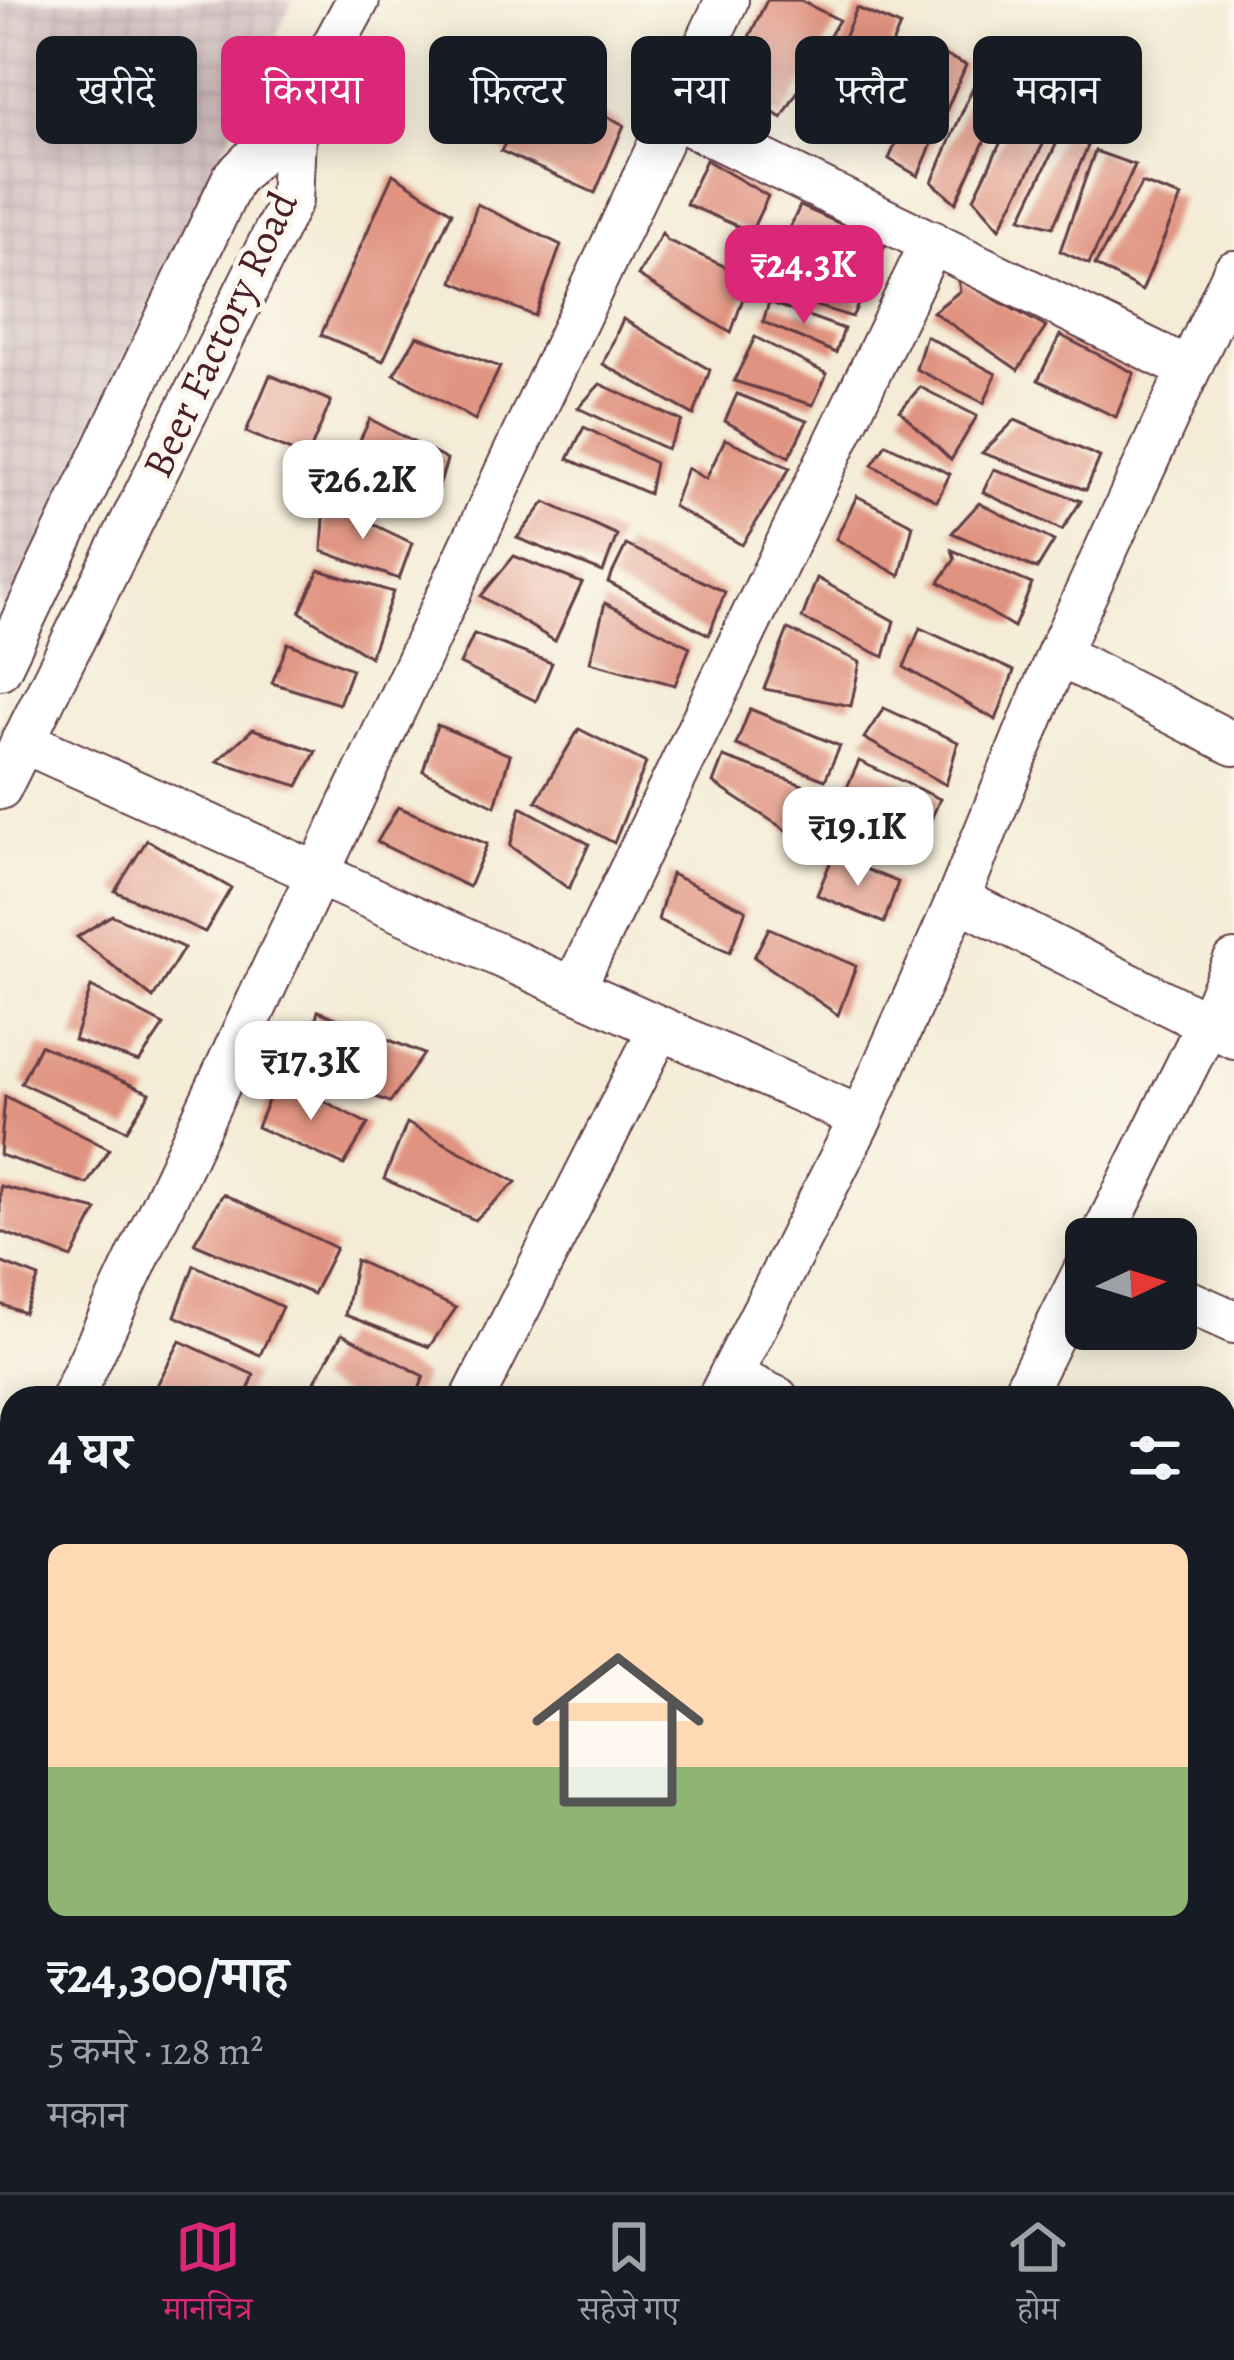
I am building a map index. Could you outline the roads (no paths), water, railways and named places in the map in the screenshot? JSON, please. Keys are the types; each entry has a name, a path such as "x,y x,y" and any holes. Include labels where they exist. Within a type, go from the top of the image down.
{"street":[{"path":"339,36 358,0"},
{"path":"711,36 727,0"},
{"name":"Beer Factory Road","path":"0,668 233,179 268,144"},
{"name":"Beer Factory Road","path":"0,788 291,200 294,144"},
{"path":"78,1386 661,144"},
{"path":"730,144 1187,368"},
{"path":"574,988 932,242"},
{"path":"726,1386 861,1118 958,899 1058,654 1234,272"},
{"path":"1058,654 1234,744"},
{"path":"22,741 861,1118"},
{"path":"958,899 1221,1031"},
{"path":"1112,1218 1221,1031 1234,962"},
{"path":"479,1386 659,1030"},
{"path":"1197,1305 1234,1322"},
{"path":"1027,1386 1065,1310"}]}
